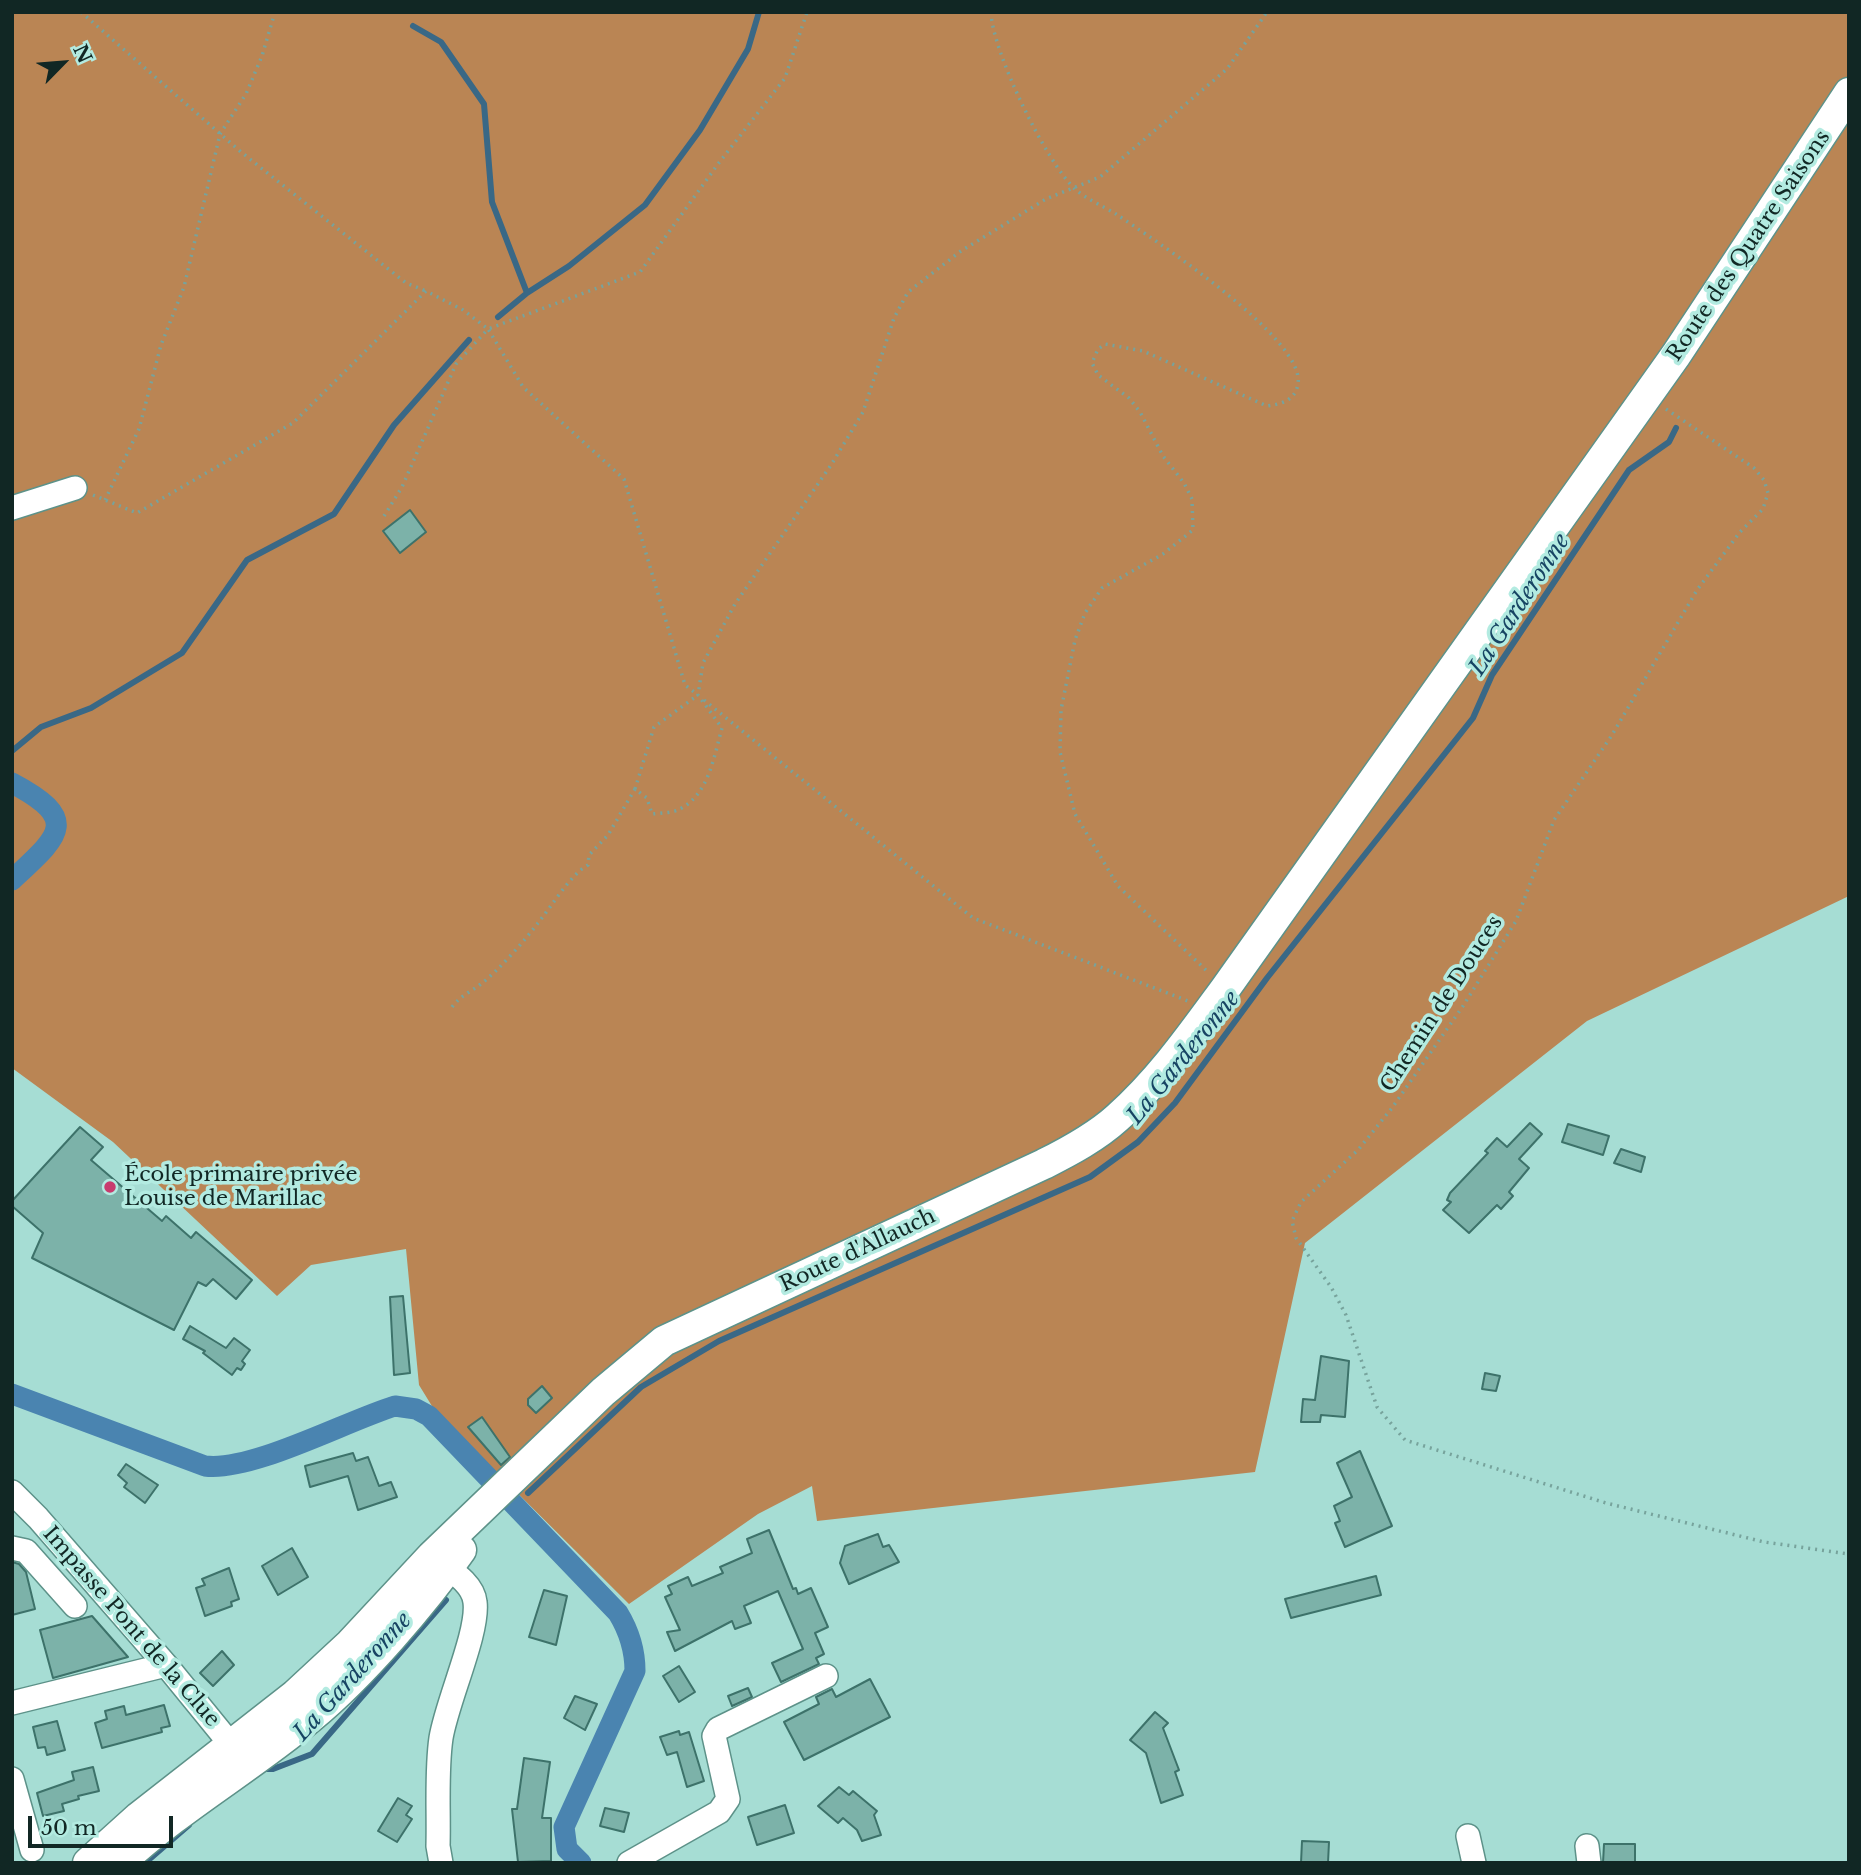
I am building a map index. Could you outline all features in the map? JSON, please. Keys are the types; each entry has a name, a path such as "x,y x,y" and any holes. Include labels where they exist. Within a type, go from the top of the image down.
{"main road":[{"name":"Route des Quatre Saisons","path":"1217,999 1647,397 1849,93"},
{"name":"Route d'Allauch","path":"88,1863 145,1825 238,1754 320,1709 363,1667 440,1562 502,1490 603,1392 664,1341 1082,1144 1116,1119 1150,1086 1217,999"},
{"name":"Route d'Allauch","path":"120,1863 145,1825"}],"street":[{"path":"12,508 75,488"},
{"name":"Impasse Pont de la Clue","path":"12,1492 38,1518 166,1665 238,1754"},
{"path":"12,1548 26,1550 75,1606"},
{"path":"440,1562 466,1583 475,1598 476,1618 450,1698 441,1740 438,1846 441,1863"},
{"path":"12,1703 166,1665"},
{"path":"629,1863 719,1812 728,1799 714,1736 718,1729 826,1676"},
{"path":"12,1779 32,1850"},
{"path":"1468,1836 1474,1863"}],"path":[{"path":"81,12 220,134 406,283 463,310 488,329 523,387 624,479 685,685 973,918 1217,999"},
{"path":"105,500 139,429 161,345 184,286 220,134 246,94 262,56 275,12"},
{"path":"384,516 407,476 456,364 488,329 640,272 718,164 785,78 807,12"},
{"path":"991,12 992,23 1010,76 1058,167 1076,189 1179,256 1278,338 1296,364 1299,377 1297,391 1285,403 1267,406 1143,351 1105,344 1098,349 1092,363 1098,375 1129,398 1140,412 1192,499 1193,530 1177,545 1102,588 1085,613 1075,640 1061,710 1060,752 1075,814 1118,886 1217,999"},
{"path":"635,789 647,798 652,814 679,810 701,791 712,766 722,728 698,695 703,663 735,604 831,465 863,412 894,318 908,292 961,251 1046,199 1100,177 1227,69 1266,12"},
{"path":"75,488 137,513 293,423 426,291"},
{"name":"Chemin de Douces","path":"1647,397 1754,468 1764,480 1768,493 1763,509 1740,532 1697,590 1612,735 1554,820 1516,921 1463,1006 1392,1108 1358,1150 1301,1202 1292,1221 1296,1238 1331,1287 1346,1315 1377,1407 1405,1440 1606,1503 1764,1542 1849,1554"},
{"path":"452,1007 460,996 483,983 536,926 565,890 576,871 588,865 589,855 608,835 635,789 654,727 698,695"}],"shaded area":[{"path":"12,12 1849,12 1849,896 1587,1021 1305,1243 1255,1472 817,1521 812,1486 758,1514 629,1604 435,1411 419,1385 406,1249 311,1265 277,1296 113,1142 12,1068"}],"building":[{"path":"410,510 426,532 400,553 383,531"},
{"path":"1530,1123 1542,1134 1519,1159 1529,1168 1509,1192 1513,1196 1501,1209 1497,1205 1469,1233 1443,1210 1451,1202 1447,1200 1450,1193 1488,1153 1485,1151 1497,1138 1507,1147"},
{"path":"1568,1124 1609,1136 1603,1155 1562,1142"},
{"path":"80,1127 103,1147 91,1160 162,1221 166,1216 191,1238 196,1232 252,1280 236,1299 213,1279 206,1286 198,1282 174,1330 32,1258 43,1233 12,1206 12,1201"},
{"path":"1621,1149 1645,1157 1641,1172 1614,1163"},
{"path":"403,1296 410,1373 394,1375 390,1297"},
{"path":"190,1326 226,1348 234,1338 250,1350 242,1361 245,1364 241,1370 237,1368 232,1375 203,1353 205,1351 183,1339"},
{"path":"1321,1356 1349,1361 1345,1417 1321,1415 1320,1422 1301,1422 1303,1399 1315,1400"},
{"path":"1485,1373 1500,1376 1496,1391 1482,1389"},
{"path":"542,1386 552,1398 536,1413 528,1405 528,1399"},
{"path":"482,1417 510,1457 501,1465 468,1427"},
{"path":"1360,1451 1392,1526 1345,1547 1335,1523 1340,1521 1334,1506 1352,1497 1337,1463"},
{"path":"353,1453 356,1461 368,1457 379,1486 391,1482 397,1497 358,1510 348,1476 310,1487 305,1466"},
{"path":"126,1464 158,1485 145,1503 124,1487 127,1483 118,1475"},
{"path":"769,1530 793,1589 796,1588 798,1594 811,1588 828,1627 815,1633 824,1654 816,1658 819,1664 781,1682 772,1663 803,1649 778,1591 744,1606 751,1623 735,1629 732,1621 675,1651 667,1632 680,1630 665,1597 672,1594 668,1586 688,1577 692,1586 723,1573 720,1567 752,1553 747,1539"},
{"path":"878,1534 883,1547 889,1545 899,1562 849,1584 840,1563 845,1546"},
{"path":"292,1548 308,1577 278,1595 262,1566"},
{"path":"12,1562 19,1564 26,1572 35,1609 12,1615"},
{"path":"229,1568 239,1599 231,1602 232,1606 205,1616 196,1588 205,1585 202,1579"},
{"path":"1376,1576 1381,1595 1291,1618 1285,1599"},
{"path":"544,1590 567,1596 556,1645 529,1637"},
{"path":"92,1616 128,1657 53,1678 40,1630"},
{"path":"222,1651 234,1665 213,1686 200,1673"},
{"path":"679,1666 695,1692 679,1702 663,1676"},
{"path":"870,1679 890,1717 804,1760 784,1722 819,1704 816,1697 832,1689 836,1697"},
{"path":"748,1688 752,1697 732,1706 728,1696"},
{"path":"575,1696 597,1704 585,1730 564,1718"},
{"path":"164,1705 170,1726 161,1728 162,1732 102,1748 95,1723 107,1719 105,1711 124,1706 126,1715"},
{"path":"1155,1712 1168,1723 1163,1728 1179,1770 1175,1772 1183,1795 1161,1803 1146,1753 1130,1740"},
{"path":"57,1721 65,1750 47,1755 45,1747 38,1748 33,1727"},
{"path":"679,1731 680,1735 689,1732 704,1781 687,1787 677,1752 667,1755 660,1737"},
{"path":"524,1758 550,1762 542,1818 551,1818 551,1861 518,1862 512,1809 517,1809"},
{"path":"93,1767 99,1791 78,1796 79,1799 62,1804 64,1811 43,1816 37,1793 74,1780 72,1772"},
{"path":"839,1787 849,1795 853,1791 877,1811 874,1815 881,1835 862,1841 857,1830 843,1818 838,1823 818,1806"},
{"path":"398,1798 412,1806 406,1815 412,1819 397,1842 378,1831"},
{"path":"785,1805 794,1833 757,1845 748,1817"},
{"path":"605,1808 629,1813 624,1832 600,1826"},
{"path":"1302,1841 1329,1842 1328,1863 1301,1863"},
{"path":"1604,1844 1635,1844 1635,1863 1603,1863"}],"waterway":[{"path":"527,293 569,266 645,205 700,130 748,49 759,12"},
{"path":"413,26 441,42 484,104 492,202 527,293 498,317"},
{"path":"12,751 41,727 91,708 182,653 247,560 334,514 394,425 469,340"},
{"name":"La Garderonne","path":"528,1493 641,1387 719,1341 1090,1177 1138,1142 1175,1103 1267,978 1473,718 1492,675 1629,470 1669,442 1676,428"},
{"path":"12,783 48,808 55,818 56,829 42,851 12,880"},
{"path":"12,1394 205,1466 225,1466 273,1454 395,1406 416,1409 429,1416 618,1613 633,1648 635,1671 564,1827 567,1849 581,1863"},
{"name":"La Garderonne","path":"263,1769 273,1769 312,1754 446,1600"},
{"name":"La Garderonne","path":"145,1863 189,1825"}],"place":[{"name":"École primaire privée Louise de Marillac","path":"110,1187"}]}
